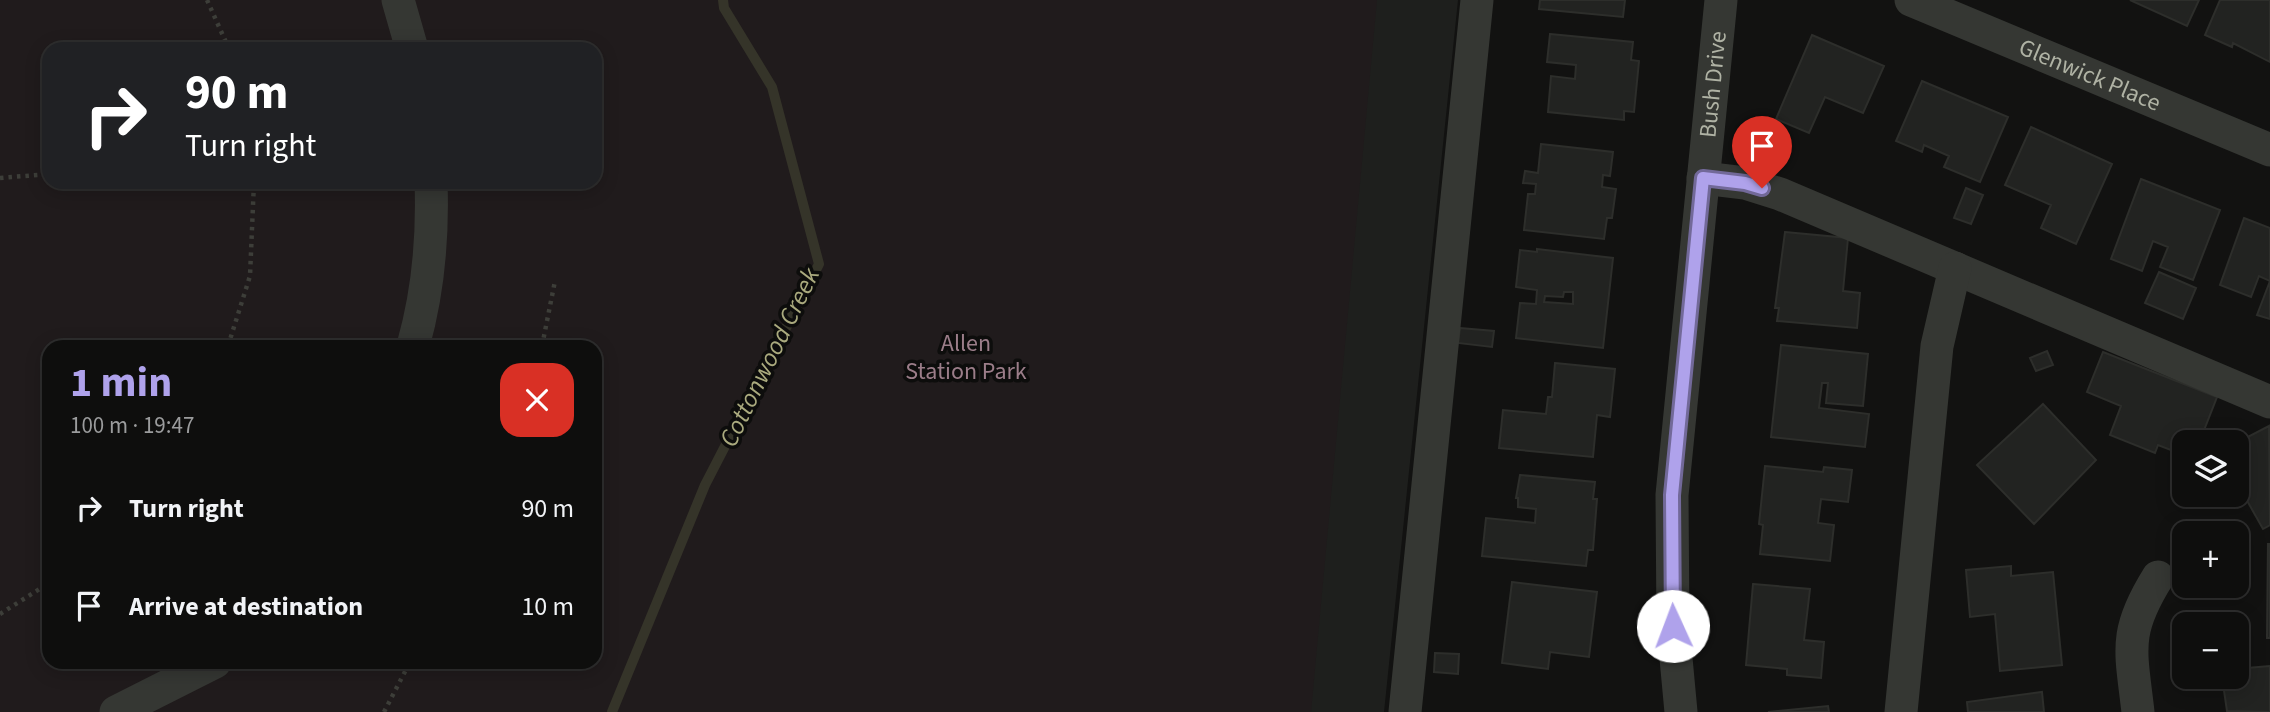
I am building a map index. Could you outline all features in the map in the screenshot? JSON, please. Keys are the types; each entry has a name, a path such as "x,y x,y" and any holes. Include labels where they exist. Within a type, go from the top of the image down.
{"street":[{"path":"398,0 410,42"},
{"path":"1405,712 1477,0"},
{"name":"Bush Drive","path":"1681,712 1673,626 1672,495 1721,0"},
{"name":"Glenwick Place","path":"1911,0 2270,150"},
{"path":"1703,178 1745,183 1780,194 2270,402"},
{"path":"415,340 424,309 432,189"},
{"path":"1901,712 1937,345 1955,268"},
{"path":"2138,712 2130,640 2140,607 2158,577"},
{"path":"116,712 201,669"}],"path":[{"path":"207,0 226,42"},
{"path":"0,178 42,175"},
{"path":"230,340 250,276 254,189"},
{"path":"543,340 555,281"},
{"path":"0,614 42,587"},
{"path":"384,712 406,669"}],"shaded area":[{"path":"1344,0 1458,0 1384,712 1270,712"}],"green space":[{"name":"Allen Station Park","path":"0,0 1377,0 1311,712 0,712"}],"building":[{"path":"1540,0 1625,0 1623,17 1539,9"},
{"path":"2130,0 2199,0 2187,26"},
{"path":"2220,0 2270,0 2270,62 2233,43 2232,47 2205,35"},
{"path":"1550,34 1633,42 1631,60 1639,61 1634,112 1624,111 1624,120 1548,112 1551,76 1575,79 1576,65 1547,62"},
{"path":"1812,35 1884,66 1863,113 1825,97 1809,133 1776,119"},
{"path":"1922,81 2008,117 1980,182 1944,167 1949,156 1924,145 1922,152 1896,141"},
{"path":"2031,127 2112,164 2076,244 2041,228 2051,205 2005,185"},
{"path":"1541,144 1613,152 1610,176 1603,175 1602,187 1616,189 1612,218 1607,218 1604,239 1524,230 1528,194 1535,194 1536,184 1523,183 1525,171 1538,173"},
{"path":"2141,179 2220,210 2193,280 2160,267 2168,247 2153,241 2142,271 2111,259"},
{"path":"1966,188 1983,195 1971,224 1954,218"},
{"path":"2244,218 2270,228 2270,281 2259,276 2251,297 2220,285"},
{"path":"1785,232 1848,238 1843,291 1860,293 1857,328 1777,321 1779,308 1775,308"},
{"path":"1537,249 1613,258 1603,348 1516,338 1520,303 1536,304 1537,290 1516,287 1520,250 1537,252","holes":["1564,292 1573,292 1573,304 1544,302 1545,296 1563,297"]},
{"path":"2159,272 2196,288 2183,319 2145,303"},
{"path":"2270,281 2270,319 2257,315"},
{"path":"1460,328 1494,331 1492,347 1458,343"},
{"path":"1781,345 1868,354 1863,406 1826,403 1828,383 1822,383 1819,408 1869,414 1865,447 1771,437"},
{"path":"2047,351 2053,365 2036,371 2030,358"},
{"path":"2103,352 2217,397 2204,430 2172,430 2172,450 2158,445 2155,453 2110,435 2121,406 2087,392"},
{"path":"1555,363 1615,369 1610,417 1597,415 1593,457 1499,448 1503,410 1546,414 1548,397 1552,397"},
{"path":"2043,404 2096,460 2034,524 1977,465"},
{"path":"2269,426 2270,525 2263,529 2249,504 2249,436"},
{"path":"1765,466 1823,472 1824,467 1852,470 1848,502 1821,499 1818,523 1834,525 1830,561 1760,554 1763,525 1759,524"},
{"path":"1520,475 1595,482 1593,499 1597,499 1593,550 1588,550 1586,566 1482,556 1486,518 1535,523 1536,509 1518,507 1516,498"},
{"path":"2270,544 2270,638 2267,638"},
{"path":"2011,566 2011,576 2053,572 2062,665 2000,671 1995,614 1970,617 1966,570"},
{"path":"1512,582 1597,592 1589,657 1550,652 1548,669 1502,663"},
{"path":"1753,584 1810,589 1804,640 1824,642 1821,678 1787,675 1787,669 1746,665"},
{"path":"1435,653 1459,654 1458,674 1434,672"},
{"path":"2270,666 2270,712 2227,711 2224,689 2249,689 2249,668"},
{"path":"2042,692 2044,712 1968,712 1967,702"},
{"path":"1828,706 1829,712 1768,712"}],"waterway":[{"name":"Cottonwood Creek","path":"612,712 705,485 819,264 772,87 724,8 723,0"}],"route":[{"path":"1673,626 1672,495 1703,178 1762,188"}]}
